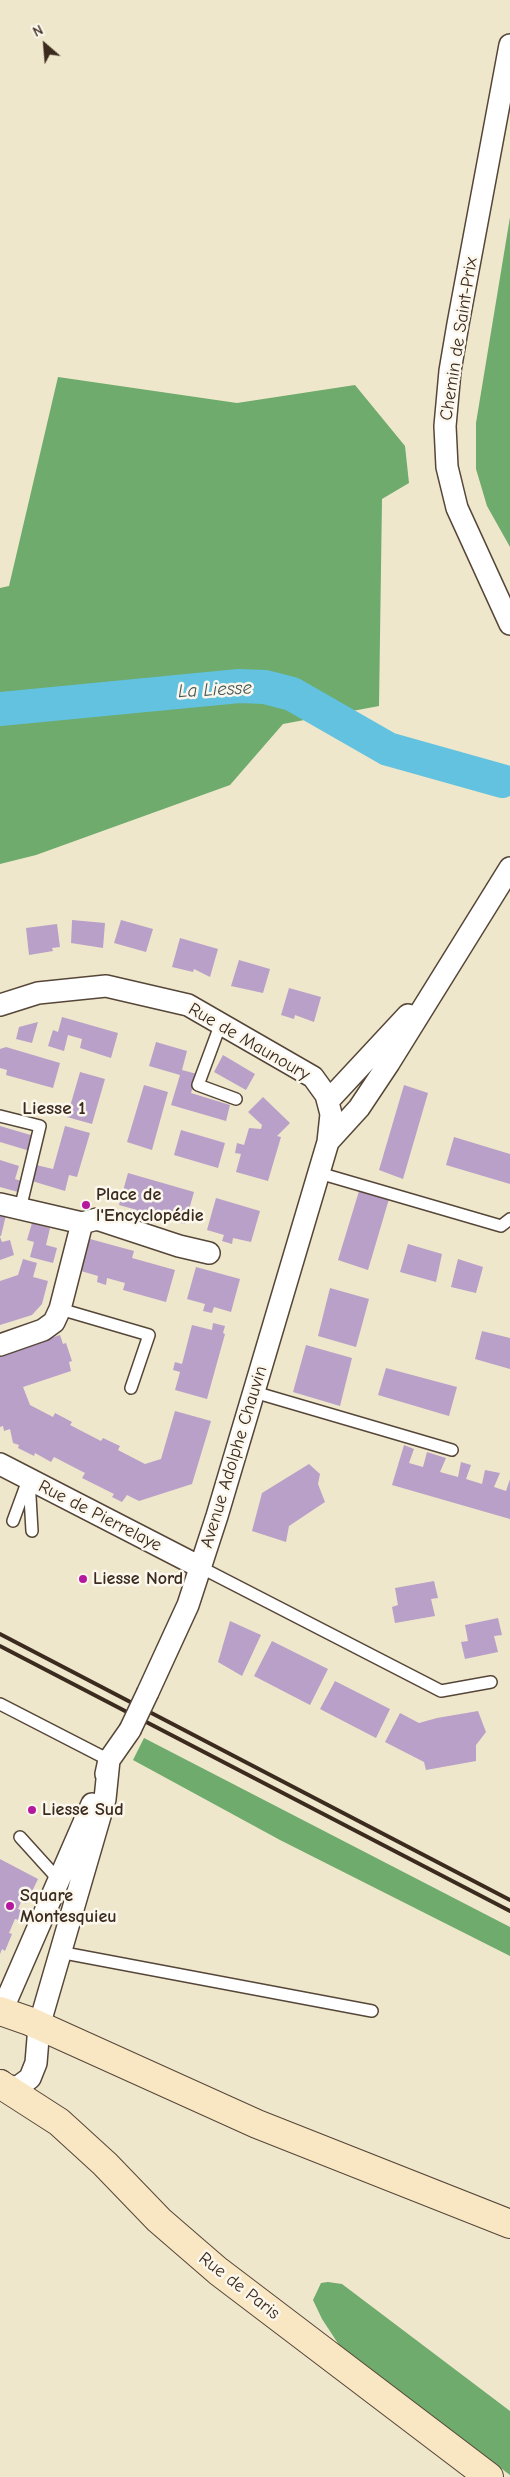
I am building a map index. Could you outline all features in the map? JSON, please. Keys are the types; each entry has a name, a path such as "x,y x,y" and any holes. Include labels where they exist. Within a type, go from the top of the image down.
{"main road":[{"path":"0,2012 39,2026 257,2124 510,2224"},
{"name":"Rue de Paris","path":"1,2083 59,2122 105,2164 158,2220 218,2270 489,2477"}],"street":[{"name":"Chemin de Saint-Prix","path":"510,45 458,324 450,371 445,426 447,467 458,508 510,624"},
{"path":"328,1142 359,1108 389,1063 510,868"},
{"name":"Rue de Maunoury","path":"0,1005 38,993 106,986 188,1005 313,1077 328,1101 331,1114 328,1142"},
{"path":"328,1101 434,988"},
{"name":"Avenue Adolphe Chauvin","path":"0,2012 107,1768 130,1730 188,1605 254,1392 328,1142"},
{"path":"10,1206 82,1224 97,1219 179,1246 209,1253"},
{"path":"0,1345 43,1330 54,1322 60,1309 82,1224"},
{"name":"Rue de Pierrelaye","path":"0,1464 200,1566"},
{"name":"Avenue Adolphe Chauvin","path":"1,2083 18,2087 30,2078 36,2063 39,2026 105,1799 107,1768"}],"lane":[{"path":"221,1023 198,1085 236,1099"},
{"path":"0,1116 40,1126 10,1206"},
{"path":"319,1173 501,1226 510,1219"},
{"path":"60,1309 148,1334 131,1388"},
{"path":"254,1392 452,1450"},
{"path":"13,1521 29,1479"},
{"path":"29,1479 32,1531"},
{"path":"200,1566 441,1692 491,1682"},
{"path":"0,1704 107,1768"},
{"path":"20,1837 58,1879"},
{"path":"59,1952 372,2011"}],"green space":[{"path":"510,217 510,547 487,506 476,469 476,423"},
{"path":"58,377 237,403 355,385 405,446 409,483 382,499 379,706 283,724 230,785 36,855 0,864 0,588 9,586"},
{"path":"144,1738 510,1927 510,1956 280,1840 133,1760"},
{"path":"321,2283 342,2284 510,2411 510,2475 343,2351 322,2319 313,2300"}],"building":[{"path":"72,920 105,923 103,948 71,943"},
{"path":"121,920 153,929 146,952 114,943"},
{"path":"57,924 60,947 52,948 53,951 29,955 26,928"},
{"path":"180,938 218,949 210,977 194,969 193,972 172,967"},
{"path":"239,960 270,969 263,993 231,986"},
{"path":"289,988 321,997 314,1022 295,1015 294,1019 281,1015"},
{"path":"62,1017 118,1033 111,1058 80,1048 82,1039 68,1035 64,1051 48,1046 53,1030 58,1032"},
{"path":"38,1022 32,1043 16,1039 19,1027"},
{"path":"156,1042 187,1051 182,1070 197,1074 191,1093 230,1105 226,1121 171,1105 180,1075 149,1066"},
{"path":"6,1047 60,1063 53,1088 6,1075 7,1070 0,1068 0,1049"},
{"path":"223,1055 255,1074 246,1090 214,1072"},
{"path":"80,1072 105,1079 92,1124 67,1117"},
{"path":"144,1085 168,1092 152,1150 127,1142"},
{"path":"404,1085 428,1093 403,1179 379,1170"},
{"path":"263,1097 290,1123 277,1136 281,1137 268,1181 236,1172 241,1154 235,1153 237,1143 244,1145 249,1128 261,1129 262,1125 248,1112"},
{"path":"0,1126 34,1136 30,1151 0,1142"},
{"path":"65,1126 90,1133 77,1177 69,1175 65,1191 32,1181 36,1165 53,1169"},
{"path":"181,1130 225,1143 218,1168 174,1155"},
{"path":"454,1137 510,1154 510,1184 446,1165"},
{"path":"0,1160 19,1166 15,1179 21,1181 18,1192 0,1187"},
{"path":"128,1173 194,1192 185,1224 146,1213 144,1219 135,1216 137,1210 119,1205"},
{"path":"359,1191 389,1199 368,1270 338,1260"},
{"path":"216,1198 260,1211 251,1242 233,1238 232,1244 222,1241 224,1235 207,1230"},
{"path":"0,1213 6,1215 1,1236 0,1236"},
{"path":"32,1223 50,1228 46,1245 57,1248 53,1263 30,1257 34,1242 27,1240"},
{"path":"0,1237 2,1242 10,1240 14,1255 0,1260"},
{"path":"90,1239 134,1251 132,1258 175,1270 166,1302 123,1290 125,1283 107,1278 106,1285 97,1282 98,1276 81,1271"},
{"path":"408,1244 442,1254 436,1282 400,1272"},
{"path":"23,1259 37,1263 33,1277 48,1281 42,1304 32,1315 0,1325 0,1281 18,1275"},
{"path":"458,1259 483,1267 476,1293 451,1287"},
{"path":"196,1267 240,1279 231,1312 214,1307 212,1313 203,1311 205,1304 187,1299"},
{"path":"330,1288 369,1299 356,1347 318,1336"},
{"path":"213,1323 225,1326 223,1333 225,1334 207,1399 175,1390 180,1372 173,1370 175,1362 182,1364 192,1325 212,1330"},
{"path":"482,1331 510,1338 510,1369 475,1359"},
{"path":"60,1335 63,1344 66,1343 72,1361 69,1362 71,1371 23,1387 30,1405 53,1417 55,1413 72,1422 70,1425 101,1441 103,1438 120,1446 118,1450 145,1464 161,1459 175,1411 211,1421 192,1484 139,1501 127,1495 122,1502 112,1497 114,1494 82,1478 85,1473 54,1457 51,1462 35,1453 34,1456 18,1448 19,1445 13,1443 10,1429 4,1431 3,1426 0,1427 0,1355"},
{"path":"306,1345 352,1358 340,1406 293,1392"},
{"path":"386,1368 457,1387 449,1416 378,1395"},
{"path":"404,1445 414,1449 409,1463 423,1467 427,1452 446,1458 440,1472 458,1477 461,1462 471,1465 466,1479 482,1484 485,1470 500,1473 494,1487 506,1491 510,1479 510,1519 392,1485"},
{"path":"309,1464 320,1474 318,1484 325,1502 289,1526 286,1542 252,1531 262,1493"},
{"path":"434,1581 438,1598 431,1599 435,1616 395,1623 392,1607 398,1605 395,1588"},
{"path":"498,1618 502,1635 494,1636 498,1652 465,1659 461,1642 468,1641 465,1625"},
{"path":"230,1621 261,1635 242,1676 218,1662"},
{"path":"272,1641 328,1669 310,1705 254,1676"},
{"path":"335,1681 390,1709 376,1738 320,1709"},
{"path":"478,1711 486,1732 476,1745 476,1761 426,1770 424,1762 385,1742 400,1713 419,1723"},
{"name":"Square Montesquieu","path":"0,1859 38,1879 26,1904 21,1902 18,1909 23,1911 19,1920 15,1919 9,1933 12,1934 5,1951 2,1949 0,1954"}],"waterway":[{"name":"La Liesse","path":"0,709 239,686 265,687 292,694 388,749 502,781"}],"railway":[{"path":"0,1634 510,1900"},
{"path":"0,1646 510,1911"}],"place":[{"name":"Place de l'Encyclopédie","path":"86,1205"},
{"name":"Liesse Nord","path":"83,1579"},
{"name":"Liesse Sud","path":"32,1810"},
{"name":"Square Montesquieu","path":"10,1906"}],"district":[{"name":"Liesse 1","path":"54,1109"}]}
